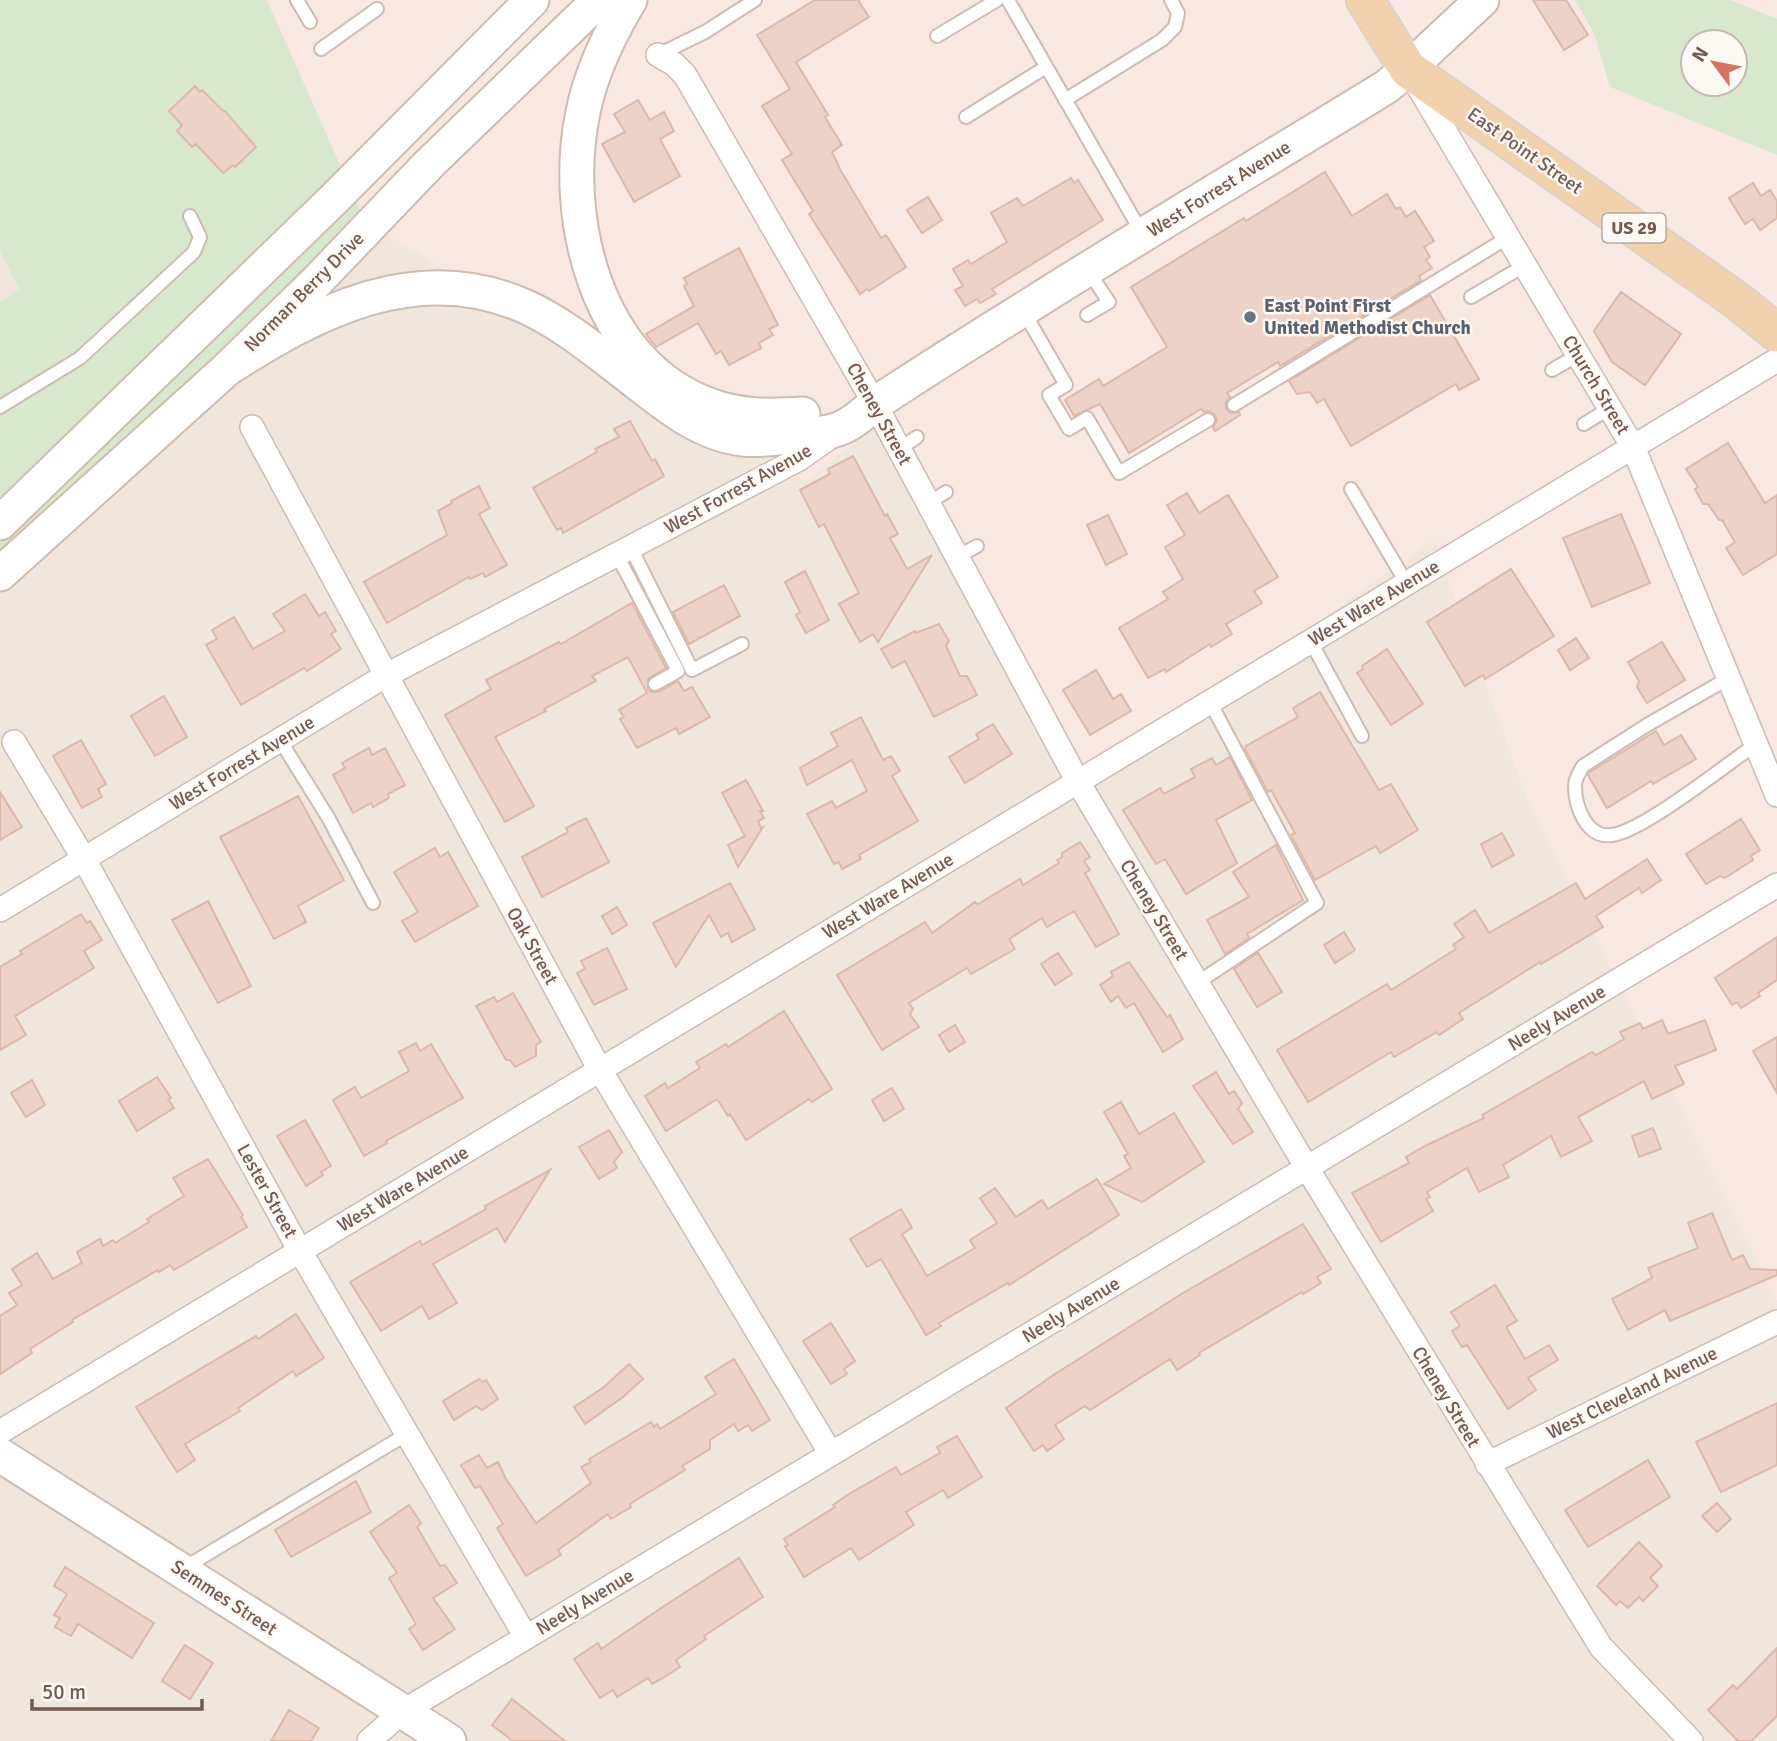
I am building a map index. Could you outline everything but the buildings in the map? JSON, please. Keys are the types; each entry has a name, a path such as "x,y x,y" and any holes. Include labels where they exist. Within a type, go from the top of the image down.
{"main road":[{"name":"Norman Berry Drive","path":"0,574 227,369 317,281 429,164 599,0"},
{"path":"630,0 616,23 591,81 578,146 576,187 578,219 586,253 600,297 623,338 675,388 726,411 760,417 819,414 875,404"},
{"name":"Church Street","path":"1365,0 1408,69"},
{"name":"West Forrest Avenue","path":"845,427 875,404 1022,309 1386,87 1482,0"},
{"path":"0,523 335,198 523,3"},
{"name":"East Point Street","path":"1408,69 1739,302 1777,333"},
{"path":"227,369 270,341 313,318 353,303 388,293 430,288 460,289 492,295 524,306 553,322 607,359 665,405 689,420 719,433 740,439 761,440 845,427"},
{"name":"Semmes Street","path":"0,1455 449,1741"}],"street":[{"name":"Cheney Street","path":"658,55 674,64 685,75 875,404 908,443 967,551 1078,782 1307,1168 1487,1464 1601,1647 1691,1741"},
{"name":"Church Street","path":"1408,69 1633,447 1777,795"},
{"name":"West Ware Avenue","path":"0,1432 1777,360"},
{"name":"Oak Street","path":"252,427 600,1070 831,1454"},
{"name":"West Forrest Avenue","path":"0,910 385,676 799,459 845,427"},
{"name":"Lester Street","path":"14,742 83,859 300,1251 526,1637"},
{"name":"Neely Avenue","path":"369,1741 402,1712 1777,885"},
{"name":"West Cleveland Avenue","path":"1487,1464 1777,1322"}],"lane":[{"path":"297,0 310,22"},
{"path":"658,55 705,32 755,0"},
{"path":"937,36 997,0"},
{"path":"1008,0 1144,236"},
{"path":"1065,100 1162,40 1175,27 1178,13 1171,0"},
{"path":"321,49 377,9"},
{"path":"966,117 1046,67"},
{"path":"0,407 80,358 194,252 200,237 190,216"},
{"path":"1234,405 1507,238"},
{"path":"1471,296 1524,266"},
{"path":"1087,270 1109,302 1087,315"},
{"path":"1022,309 1066,385 1049,395 1063,419 1069,429 1087,418 1119,473 1208,420"},
{"path":"1552,370 1578,355"},
{"path":"1584,424 1610,408"},
{"path":"1351,489 1407,584"},
{"path":"624,552 692,670 742,644"},
{"path":"624,552 678,671 654,684"},
{"path":"1311,642 1362,736"},
{"path":"1729,678 1583,766 1577,775 1575,787 1582,818 1592,830 1602,836 1614,835 1644,822 1756,744"},
{"path":"1197,983 1317,903 1210,702"},
{"path":"280,740 329,819 373,903"},
{"path":"181,1570 407,1434"}],"shaded area":[{"path":"267,0 1777,0 1777,1300 1528,800 1434,540 1083,787 894,413 807,480 365,221"},
{"path":"365,221 806,480 893,412 1083,787 1434,539 1528,800 1777,1300 1777,1741 0,1741 0,559"},
{"path":"0,252 19,289 0,302"}],"green space":[{"path":"0,0 267,0 365,221 0,559 0,302 19,289 0,252"},
{"path":"1575,0 1730,0 1777,19 1777,155 1610,87 1594,33"}],"place":[{"name":"East Point First United Methodist Church","path":"1250,317"}]}
